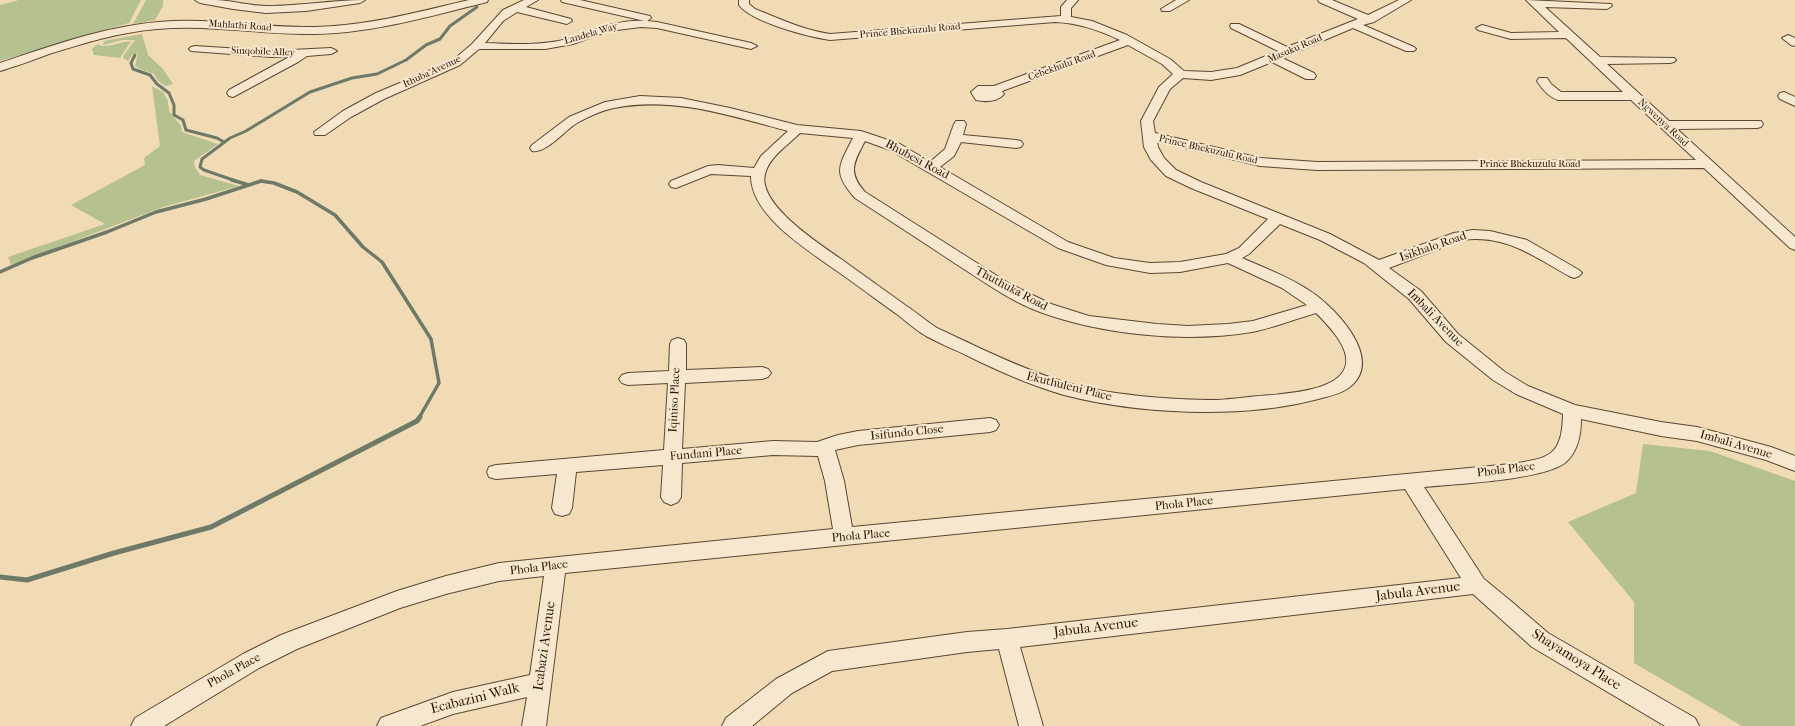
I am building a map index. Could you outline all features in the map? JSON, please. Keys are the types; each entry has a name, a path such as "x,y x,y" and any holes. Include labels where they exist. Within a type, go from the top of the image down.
{"street":[{"path":"200,0 254,9 275,9 318,3 360,0"},
{"name":"Mahlathi Road","path":"0,67 105,34 143,27 205,24 332,30 358,27 483,0"},
{"name":"Ithuba Avenue","path":"320,132 347,114 380,96 456,63 476,46 499,19 515,8 533,0"},
{"path":"566,0 657,21 672,28"},
{"name":"Prince Bhekuzulu Road","path":"744,0 744,5 746,8 759,14 803,32 825,36 855,36 1066,19 1096,25 1166,61 1180,74 1165,87 1148,117 1146,125 1148,135 1244,160 1274,164 1317,166 1708,164"},
{"path":"1066,19 1066,7 1073,0"},
{"path":"1166,9 1184,0"},
{"path":"1323,0 1370,20"},
{"name":"Masuku Road","path":"1180,74 1211,76 1240,71 1353,24 1370,20 1387,12 1406,0"},
{"path":"1533,2 1607,6"},
{"name":"Ngwenya Road","path":"1533,2 1795,245"},
{"path":"256,53 288,29 318,3"},
{"path":"515,8 567,21"},
{"name":"Landela Way","path":"476,46 512,48 545,46 569,42 607,28 624,25 650,24 751,46"},
{"path":"1353,24 1410,49"},
{"path":"1235,26 1288,52"},
{"path":"1482,28 1511,36 1569,35"},
{"name":"Cebekhulu Road","path":"995,90 1128,41"},
{"name":"Sinqobile Alley","path":"195,49 256,53 303,53 331,51"},
{"path":"233,93 294,60 303,53"},
{"path":"1273,58 1310,76"},
{"path":"1596,61 1670,60"},
{"path":"1543,81 1546,86 1558,96 1634,96"},
{"path":"1784,96 1795,102"},
{"name":"Bhubesi Road","path":"537,148 561,128 578,118 609,105 640,100 670,100 730,112 797,129 842,132 860,135 890,144 932,167 1062,245 1096,258 1133,266 1156,268 1195,265 1230,258 1244,251 1277,219"},
{"path":"932,167 948,157 954,147 960,124"},
{"path":"1666,125 1757,124"},
{"path":"676,184 708,170 718,169 758,172 769,155 797,129"},
{"name":"Thuthuka Road","path":"860,135 848,160 845,172 849,183 860,195 989,279 1045,308 1088,321 1115,326 1188,332 1228,330 1254,326 1319,307"},
{"name":"Imbali Avenue","path":"1148,135 1151,147 1158,160 1171,173 1277,219 1325,237 1379,266 1415,295 1452,338 1499,376 1522,390 1572,411 1661,429 1697,434 1772,454 1795,464"},
{"path":"956,138 1016,144"},
{"name":"Ekuthuleni Place","path":"758,172 758,184 763,197 775,214 796,234 932,332 1020,374 1066,388 1117,399 1169,404 1218,406 1294,399 1330,390 1342,384 1351,375 1355,363 1350,344 1338,325 1307,296 1288,284 1230,258"},
{"name":"Isikhalo Road","path":"1379,266 1459,236 1473,234 1498,236 1522,243 1574,273"},
{"name":"Iqiniso Place","path":"671,497 672,457 678,377 678,344"},
{"path":"628,379 762,372"},
{"name":"Phola Place","path":"143,726 251,661 289,642 397,600 446,585 499,572 556,565 1511,471 1546,465 1558,458 1568,447 1573,429 1572,411"},
{"name":"Isifundo Close","path":"825,448 838,442 858,438 990,425"},
{"name":"Fundani Place","path":"496,472 773,448 825,448"},
{"path":"825,448 834,478 844,537"},
{"path":"562,508 568,466"},
{"name":"Shayamoya Place","path":"1410,481 1477,585 1540,640 1687,726"},
{"name":"Icabazi Avenue","path":"534,726 556,565"},
{"name":"Jabula Avenue","path":"734,726 784,686 828,661 967,642 1007,639 1477,585"},
{"path":"1007,639 1031,726"},
{"name":"Ecabazini Walk","path":"389,726 453,703 540,683"}],"green space":[{"path":"19,0 141,0 129,23 0,61 0,5"},
{"path":"146,0 163,0 163,6 155,20 133,24"},
{"path":"142,34 148,55 163,69 173,84 166,86 156,78 154,74 135,66 138,53 132,55 128,61 124,59 123,56 135,40 122,40 103,45 104,41"},
{"path":"131,41 120,58 94,55 92,49 97,44 108,46"},
{"path":"152,86 163,92 168,101 169,111 181,126 182,132 218,144 194,161 195,167 200,175 239,186 163,207 11,265 8,257 105,224 71,205 145,165 144,158 160,146"},
{"path":"1643,444 1710,451 1795,481 1795,726 1742,726 1634,663 1634,602 1568,522 1636,493"}],"waterway":[{"path":"236,181 204,170 200,167 202,159 230,138 246,131 310,92 352,78 377,74 406,60 426,45 440,39 450,26 477,7"},
{"path":"135,55 131,63 133,69 150,75 157,84 169,93 174,105 174,115 183,120 186,130 217,138 224,142"},
{"path":"232,180 249,185"},
{"path":"249,185 261,181"},
{"path":"261,181 274,183 297,192 335,215 363,247 382,262 431,339 439,383 419,418"},
{"path":"0,272 32,258 107,232 156,212 206,199 249,185"},
{"path":"0,577 27,580 114,553 211,527 417,421 420,417"}]}
